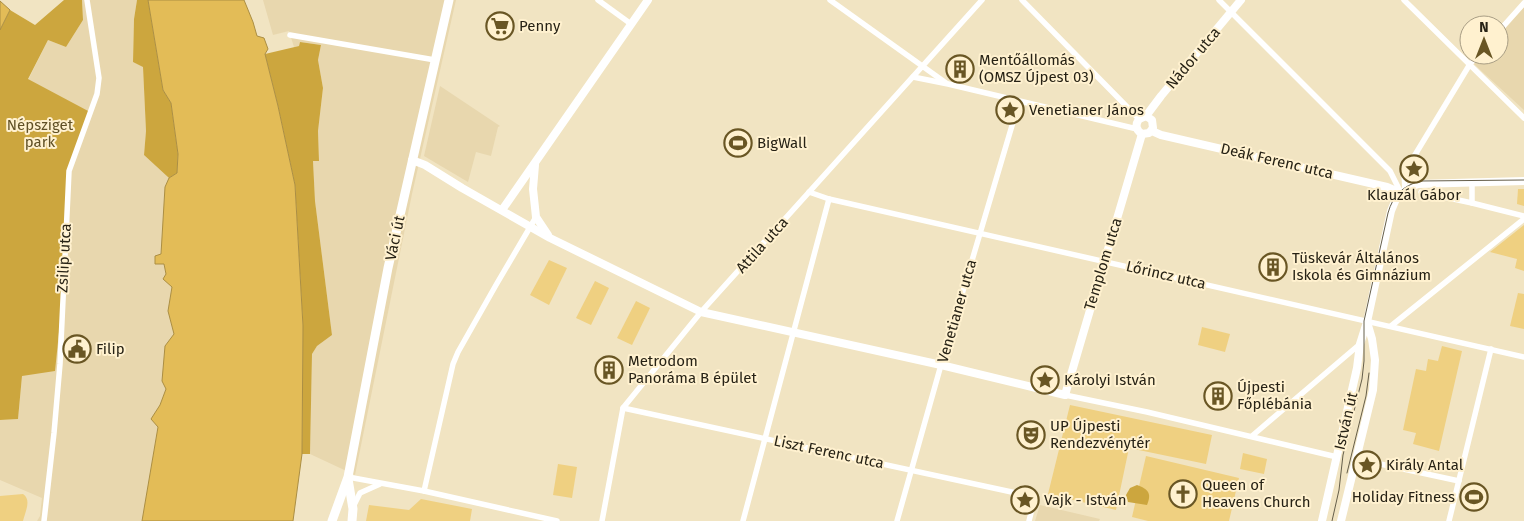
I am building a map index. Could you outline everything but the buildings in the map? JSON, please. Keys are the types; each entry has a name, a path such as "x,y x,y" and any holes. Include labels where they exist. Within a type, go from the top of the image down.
{"main road":[{"name":"Váci út","path":"332,521 348,477 371,353 412,160 449,0"},
{"name":"Váci út","path":"348,477 353,510 352,521"},
{"path":"339,521 340,496"}],"street":[{"name":"Zsilip utca","path":"44,521 60,364 69,171 97,94 99,78 87,0"},
{"path":"598,0 632,24"},
{"path":"502,210 648,0"},
{"path":"830,0 948,84"},
{"name":"Attila utca","path":"602,521 623,408 701,312 982,0"},
{"path":"913,77 948,84 1146,134 1152,131 1152,120 1142,118 1022,0"},
{"path":"1219,0 1390,171 1403,191"},
{"name":"Nádor utca","path":"1140,132 1136,122 1142,118 1161,96 1241,0"},
{"path":"1404,0 1459,53"},
{"path":"1509,20 1524,3"},
{"path":"290,35 435,60"},
{"path":"1403,191 1404,173 1469,65"},
{"path":"1471,65 1524,118"},
{"name":"Venetianer utca","path":"897,521 1019,102"},
{"name":"Deák Ferenc utca","path":"1152,131 1161,135 1403,191"},
{"name":"Templom utca","path":"1064,395 1140,132"},
{"path":"412,160 425,165 550,238 701,312 793,334 941,365 1338,457"},
{"path":"536,161 533,177 536,217 550,238"},
{"path":"1390,171 1397,174 1404,173"},
{"path":"1472,182 1472,203"},
{"path":"1403,191 1424,183 1524,182"},
{"name":"István út","path":"1322,521 1358,368 1360,344 1367,322 1391,211 1396,199 1403,191"},
{"name":"Lőrincz utca","path":"809,192 1524,357"},
{"path":"1421,192 1472,203 1524,218"},
{"path":"743,521 830,198"},
{"path":"424,492 453,364 486,301 536,217"},
{"path":"1392,326 1524,218"},
{"name":"István út","path":"1341,521 1373,390 1372,339 1367,322"},
{"path":"1252,436 1360,344"},
{"path":"1449,521 1491,349"},
{"name":"Liszt Ferenc utca","path":"623,408 1035,497 1029,521"},
{"path":"1357,459 1459,481"},
{"path":"348,477 557,521"},
{"path":"353,510 360,493 382,484"}],"shaded area":[{"path":"82,0 137,0 134,19 133,62 143,66 146,131 144,155 169,178 165,187 161,255 155,263 164,263 166,274 172,287 168,311 174,334 165,346 163,368 166,389 160,405 151,419 158,426 142,521 37,521 40,516 42,498 0,480 0,420 18,419 22,376 28,80 48,40 66,47 83,20"},
{"path":"148,0 244,0 257,36 264,38 268,49 265,54 295,185 303,326 302,454 293,521 142,521 158,427 151,419 160,405 166,389 162,381 165,346 174,334 168,311 172,287 163,279 166,274 164,264 155,264 155,256 161,254 165,187 169,178 177,173 178,154 171,103 163,90"},
{"path":"263,0 456,0 412,194 355,475 310,454 312,354 317,346 332,335 315,201 313,161 319,161 318,131 323,88 318,60 321,45 300,42 299,46 294,47 289,31 273,35"},
{"path":"0,1 10,10 0,30"},
{"path":"1524,7 1524,110 1475,65 1509,65 1509,24"},
{"path":"440,86 500,126 498,127 491,156 476,152 468,182 424,156"},
{"path":"1518,189 1524,189 1524,206 1517,204"},
{"path":"1524,225 1524,271 1515,268 1517,259 1490,252"},
{"path":"549,260 567,268 549,305 530,295"},
{"path":"595,281 609,288 591,325 576,318"},
{"path":"1518,293 1524,294 1524,329 1510,326"},
{"path":"636,301 650,308 632,345 617,338"},
{"path":"1202,327 1230,334 1225,352 1198,345"},
{"path":"1442,346 1462,351 1439,451 1413,444 1416,433 1403,430 1416,369 1426,371 1428,359 1438,361"},
{"path":"1070,405 1212,435 1206,464 1129,448 1116,510 1048,494"},
{"path":"1243,453 1267,459 1264,474 1240,469"},
{"path":"1146,456 1239,478 1229,521 1148,521 1132,517"},
{"path":"558,464 577,467 572,498 553,495"},
{"path":"23,494 27,499 27,503 23,521 0,521 0,496"},
{"path":"421,499 472,509 470,521 366,521 369,505 409,510"},
{"path":"1040,505 1100,519 1099,521 1035,521"}],"green space":[{"name":"Népsziget park","path":"64,0 82,0 83,20 66,47 48,40 28,79 90,112 69,171 63,293 55,371 22,376 18,419 0,420 0,30 10,10 35,25"},
{"path":"137,0 148,0 163,90 171,103 178,154 177,173 169,178 144,155 146,131 143,67 133,62 134,19"},
{"path":"300,42 321,45 318,60 323,88 318,131 319,161 313,161 315,201 332,335 317,346 312,354 310,454 302,454 303,326 295,185 265,54 299,46"},
{"path":"1137,485 1144,488 1149,494 1147,505 1128,502 1126,495 1130,488"}],"tram line":[{"path":"1332,521 1339,490 1343,455 1362,379 1364,321 1388,213 1393,201 1404,189 1420,181 1524,180"},
{"path":"1347,473 1366,396 1369,373"}],"place":[{"name":"Penny","path":"500,26"},
{"name":"Mentőállomás (OMSZ Újpest 03)","path":"960,69"},
{"name":"Venetianer János","path":"1010,110"},
{"name":"BigWall","path":"738,143"},
{"name":"Klauzál Gábor","path":"1414,169"},
{"name":"Tüskevár Általános Iskola és Gimnázium","path":"1273,267"},
{"name":"Filip","path":"77,349"},
{"name":"Metrodom Panoráma B épület","path":"609,370"},
{"name":"Károlyi István","path":"1045,380"},
{"name":"Újpesti Főplébánia","path":"1218,396"},
{"name":"UP Újpesti Rendezvénytér","path":"1031,435"},
{"name":"Király Antal","path":"1367,465"},
{"name":"Queen of Heavens Church","path":"1183,494"},
{"name":"Holiday Fitness","path":"1474,497"},
{"name":"Vajk - István","path":"1025,500"}]}
